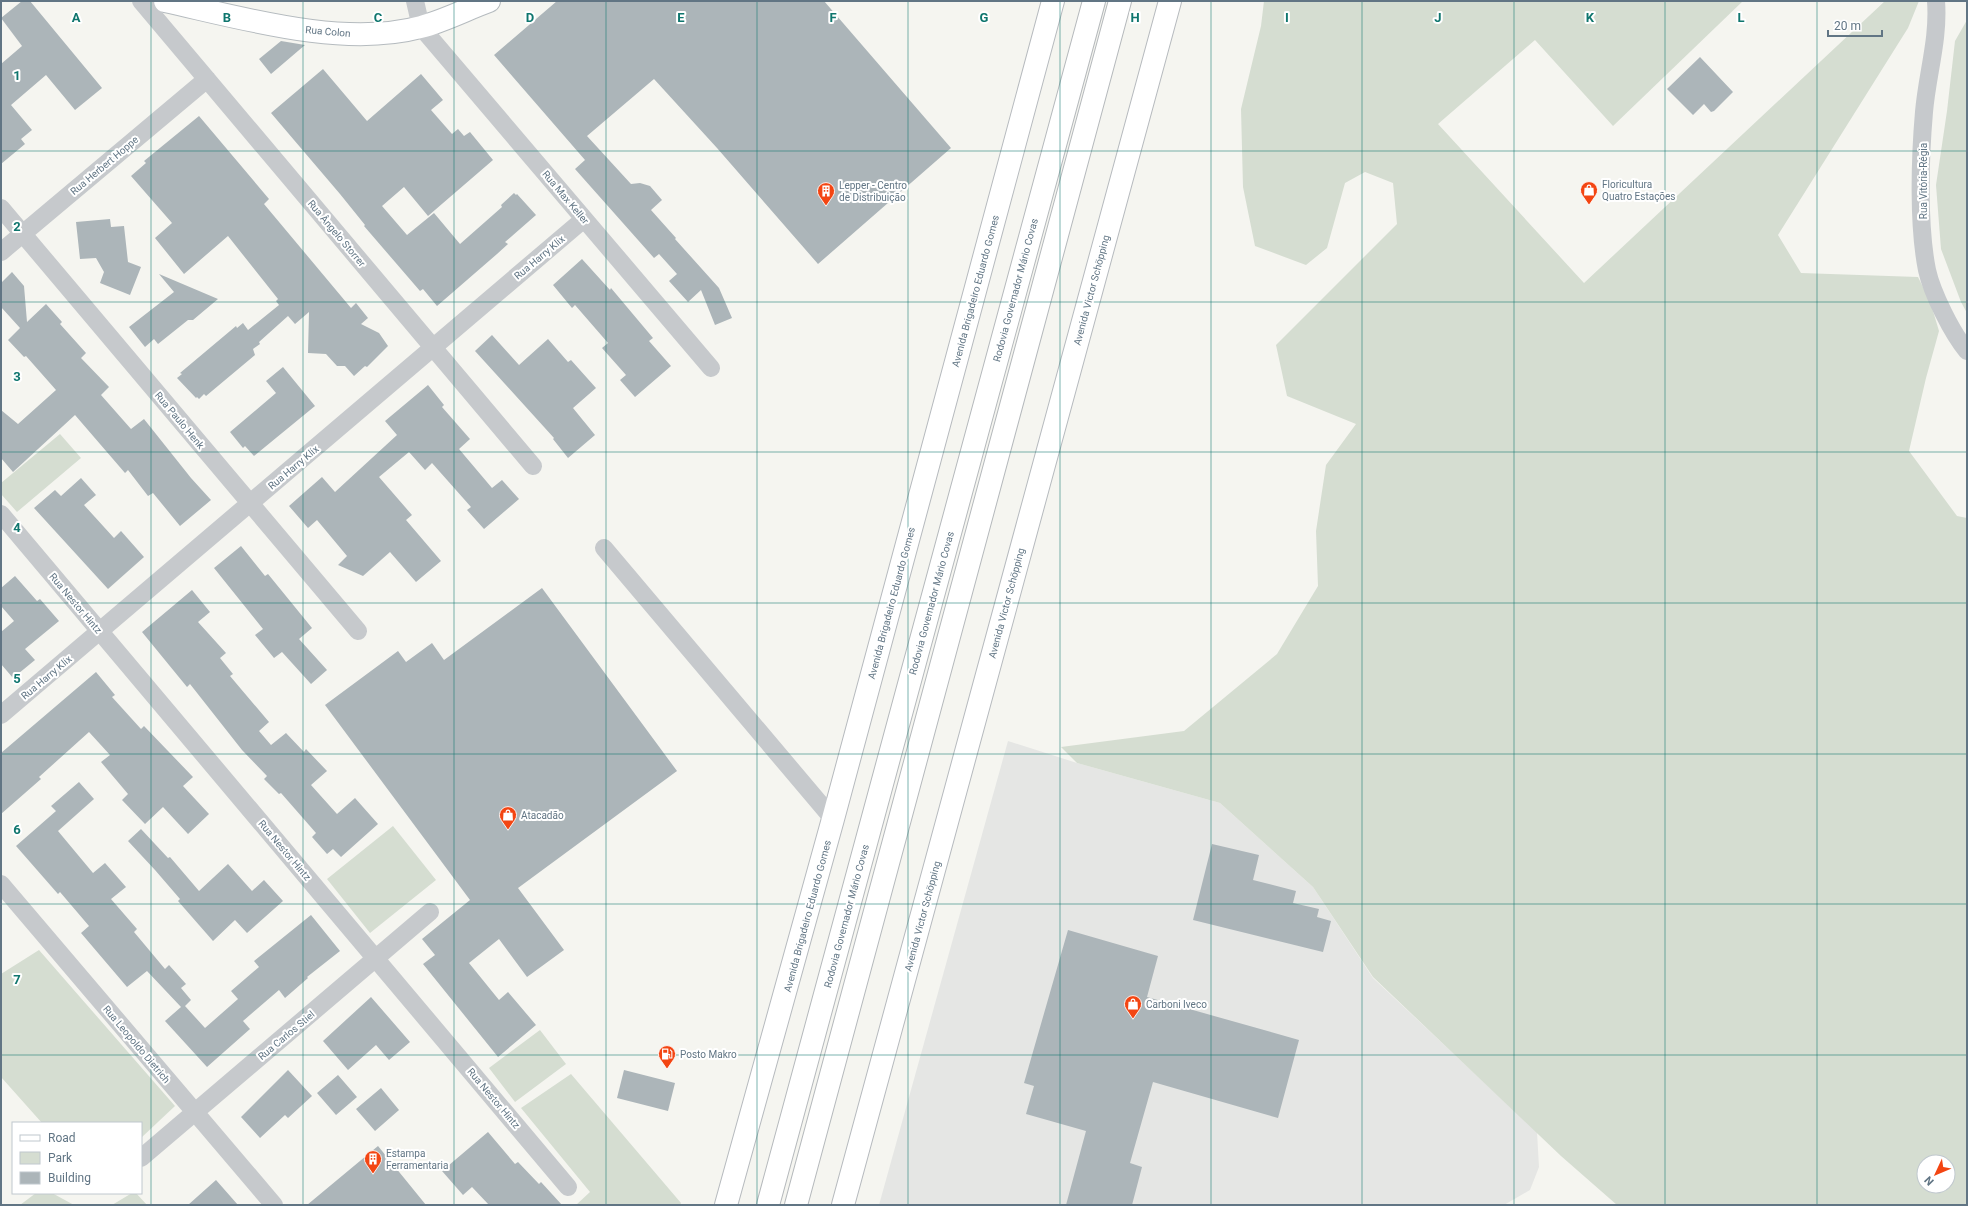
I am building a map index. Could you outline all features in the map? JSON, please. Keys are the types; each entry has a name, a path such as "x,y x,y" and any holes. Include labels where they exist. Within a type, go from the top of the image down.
{"main road":[{"name":"Rua Colon","path":"165,1 267,23 315,31 352,34 385,32 421,27 489,1"},
{"name":"Avenida Brigadeiro Eduardo Gomes","path":"726,1205 833,819 1053,1"},
{"name":"Rodovia Governador Mário Covas","path":"768,1205 1094,1"},
{"path":"796,1205 1120,1"},
{"name":"Avenida Victor Schöpping","path":"843,1205 1170,1"}],"street":[{"name":"Rua Ângelo Storrer","path":"141,1 534,466"},
{"path":"415,1 421,27"},
{"name":"Rua Vitória-Régia","path":"1936,1 1938,28 1924,112 1922,140 1924,244 1927,271 1942,309 1967,351"},
{"name":"Rua Max Keller","path":"421,27 711,368"},
{"name":"Rua Herbert Hoppe","path":"1,252 207,79"},
{"name":"Rua Paulo Henk","path":"1,208 358,630"},
{"name":"Rua Harry Klix","path":"1,715 584,219"},
{"name":"Rua Nestor Hintz","path":"1,514 568,1186"},
{"path":"604,548 833,819"},
{"name":"Rua Leopoldo Dietrich","path":"1,884 274,1205"},
{"name":"Rua Carlos Stiel","path":"142,1157 430,912"}],"shaded area":[{"path":"1008,741 1077,763 1220,803 1313,887 1373,978 1537,1132 1539,1167 1530,1190 1504,1205 879,1205"}],"green space":[{"path":"1264,1 1743,1 1613,126 1535,40 1438,124 1584,283 1885,1 1919,1 1908,28 1778,235 1801,273 1918,277 1930,301 1939,331 1926,378 1909,451 1957,516 1967,518 1967,1205 1617,1205 1561,1156 1373,977 1313,887 1220,803 1077,763 1061,747 1184,731 1277,654 1318,586 1316,531 1326,465 1356,424 1287,396 1276,345 1397,224 1393,183 1365,172 1345,183 1327,248 1306,265 1255,246 1243,187 1241,109 1261,26"},
{"path":"1967,20 1967,313 1961,302 1941,249 1936,185 1947,111 1955,41"},
{"path":"60,434 81,458 17,512 1,494 1,483"},
{"path":"393,826 436,880 370,933 327,879"},
{"path":"39,950 175,1106 142,1137 142,1122 41,1122 1,1077 1,974"},
{"path":"540,1030 566,1064 515,1102 489,1068"},
{"path":"571,1074 681,1203 680,1205 576,1205 590,1192 521,1108"},
{"path":"35,1194 54,1194 74,1205 20,1205"},
{"path":"130,1194 137,1194 147,1205 112,1205"}],"building":[{"path":"22,1 30,1 102,88 75,110 46,75 11,105 32,130 21,139 25,144 1,164 1,64 22,46 1,18"},
{"path":"557,1 824,1 951,148 818,264 717,148 654,79 587,136 631,184 640,183 650,186 662,200 651,210 719,288 732,318 715,325 701,290 688,302 669,281 677,274 659,254 654,258 575,169 585,160 494,55"},
{"path":"281,41 305,45 271,74 259,59"},
{"path":"1700,57 1733,92 1714,111 1711,112 1704,104 1693,115 1667,89"},
{"path":"323,69 367,121 421,74 443,100 431,110 452,134 458,129 464,136 470,132 493,160 428,216 404,187 382,206 407,235 434,213 460,244 502,207 501,205 514,193 516,195 517,194 536,215 505,242 508,244 437,306 423,289 420,291 364,226 365,225 340,194 271,113"},
{"path":"199,116 269,199 264,204 351,308 356,303 368,318 361,324 379,333 388,346 367,367 365,366 354,376 345,366 337,366 326,354 308,353 309,312 295,324 288,316 253,349 255,355 206,396 204,394 199,399 197,397 196,398 177,378 182,374 180,373 236,326 237,328 243,323 248,330 279,305 276,301 278,299 228,236 184,274 155,238 172,223 131,176 146,163 144,161"},
{"path":"110,219 111,227 124,226 128,262 141,267 130,295 100,283 104,272 96,258 80,259 76,222"},
{"path":"582,259 610,290 611,288 653,338 649,341 671,366 635,397 620,380 626,375 602,348 608,343 575,305 572,308 553,285"},
{"path":"12,272 24,286 27,322 46,304 62,322 60,324 86,353 81,358 109,387 101,395 131,429 144,419 191,478 211,500 180,526 153,493 148,496 128,470 125,473 75,415 13,472 1,458 1,410 18,424 56,390 26,356 24,357 8,340 20,328 1,307 1,283"},
{"path":"159,274 218,299 193,320 188,320 158,344 154,339 145,347 129,327 174,292"},
{"path":"492,335 519,365 548,339 568,362 571,360 596,388 573,408 595,435 568,458 553,439 554,438 475,351"},
{"path":"283,367 315,406 254,456 245,446 243,448 230,432 276,393 266,381"},
{"path":"428,385 444,405 442,407 470,439 459,449 492,488 502,480 519,499 484,529 467,510 471,507 432,463 425,470 409,452 379,477 412,515 406,520 441,561 416,582 390,552 363,576 338,565 347,556 317,520 308,528 289,506 322,477 335,492 397,435 385,421"},
{"path":"81,478 96,495 84,505 114,538 121,531 144,557 108,589 34,508 55,490 61,496"},
{"path":"241,546 265,576 268,574 312,628 299,639 327,670 311,684 282,652 274,658 255,635 263,629 214,568"},
{"path":"15,576 37,601 40,599 59,621 25,649 35,660 13,678 1,664 1,632 14,621 1,606 1,588"},
{"name":"Atacadão","path":"542,588 677,771 518,888 564,950 527,977 499,939 469,963 499,1000 508,992 536,1025 498,1057 423,964 435,955 422,939 470,900 325,705 398,651 406,662 432,643 444,660"},
{"path":"192,590 210,612 198,622 226,653 220,658 233,674 230,676 269,722 259,731 271,745 286,733 304,752 306,749 327,771 311,785 337,814 355,798 378,824 341,857 333,849 327,854 312,837 316,833 281,793 279,794 264,779 267,776 242,750 190,684 187,687 142,632"},
{"path":"96,672 115,695 112,697 141,729 144,726 193,777 183,786 209,814 188,834 163,807 145,824 122,800 128,794 101,762 110,755 89,732 39,777 41,779 1,814 1,753"},
{"path":"79,782 94,799 58,831 93,873 105,863 126,887 111,899 137,929 134,932 165,969 169,965 186,984 181,988 191,1000 185,1006 205,1028 238,999 231,991 259,967 254,961 311,915 340,951 307,977 308,978 285,998 279,990 243,1021 250,1029 207,1067 165,1021 181,1007 147,971 127,987 81,933 89,926 60,892 58,894 16,846 56,811 51,806"},
{"path":"141,829 168,858 170,857 199,891 228,864 252,891 264,880 283,901 247,933 235,920 213,941 178,901 180,899 128,841"},
{"path":"1212,844 1259,855 1253,880 1296,891 1293,903 1319,909 1317,917 1331,921 1323,952 1193,920"},
{"name":"Carboni Iveco","path":"1068,930 1158,956 1147,997 1299,1040 1278,1118 1153,1082 1130,1163 1142,1167 1132,1205 1066,1205 1086,1131 1026,1114 1034,1086 1024,1083"},
{"path":"371,997 410,1042 389,1060 376,1045 348,1070 323,1041"},
{"path":"288,1070 312,1096 288,1118 285,1115 260,1138 241,1117"},
{"path":"624,1070 675,1083 668,1111 617,1098"},
{"path":"338,1075 357,1097 336,1115 317,1093"},
{"path":"381,1088 399,1110 375,1131 356,1109"},
{"path":"488,1132 515,1164 518,1162 539,1184 541,1182 562,1205 489,1205 472,1187 463,1195 442,1171"},
{"name":"Estampa Ferramentaria","path":"378,1146 426,1205 307,1205"},
{"path":"216,1180 238,1205 188,1205"}],"place":[{"name":"Floricultura Quatro Estações","path":"1589,205"},
{"name":"Lepper - Centro de Distribuição","path":"826,206"},
{"name":"Atacadão","path":"508,830"},
{"name":"Carboni Iveco","path":"1133,1019"},
{"name":"Posto Makro","path":"667,1069"},
{"name":"Estampa Ferramentaria","path":"373,1174"}]}
